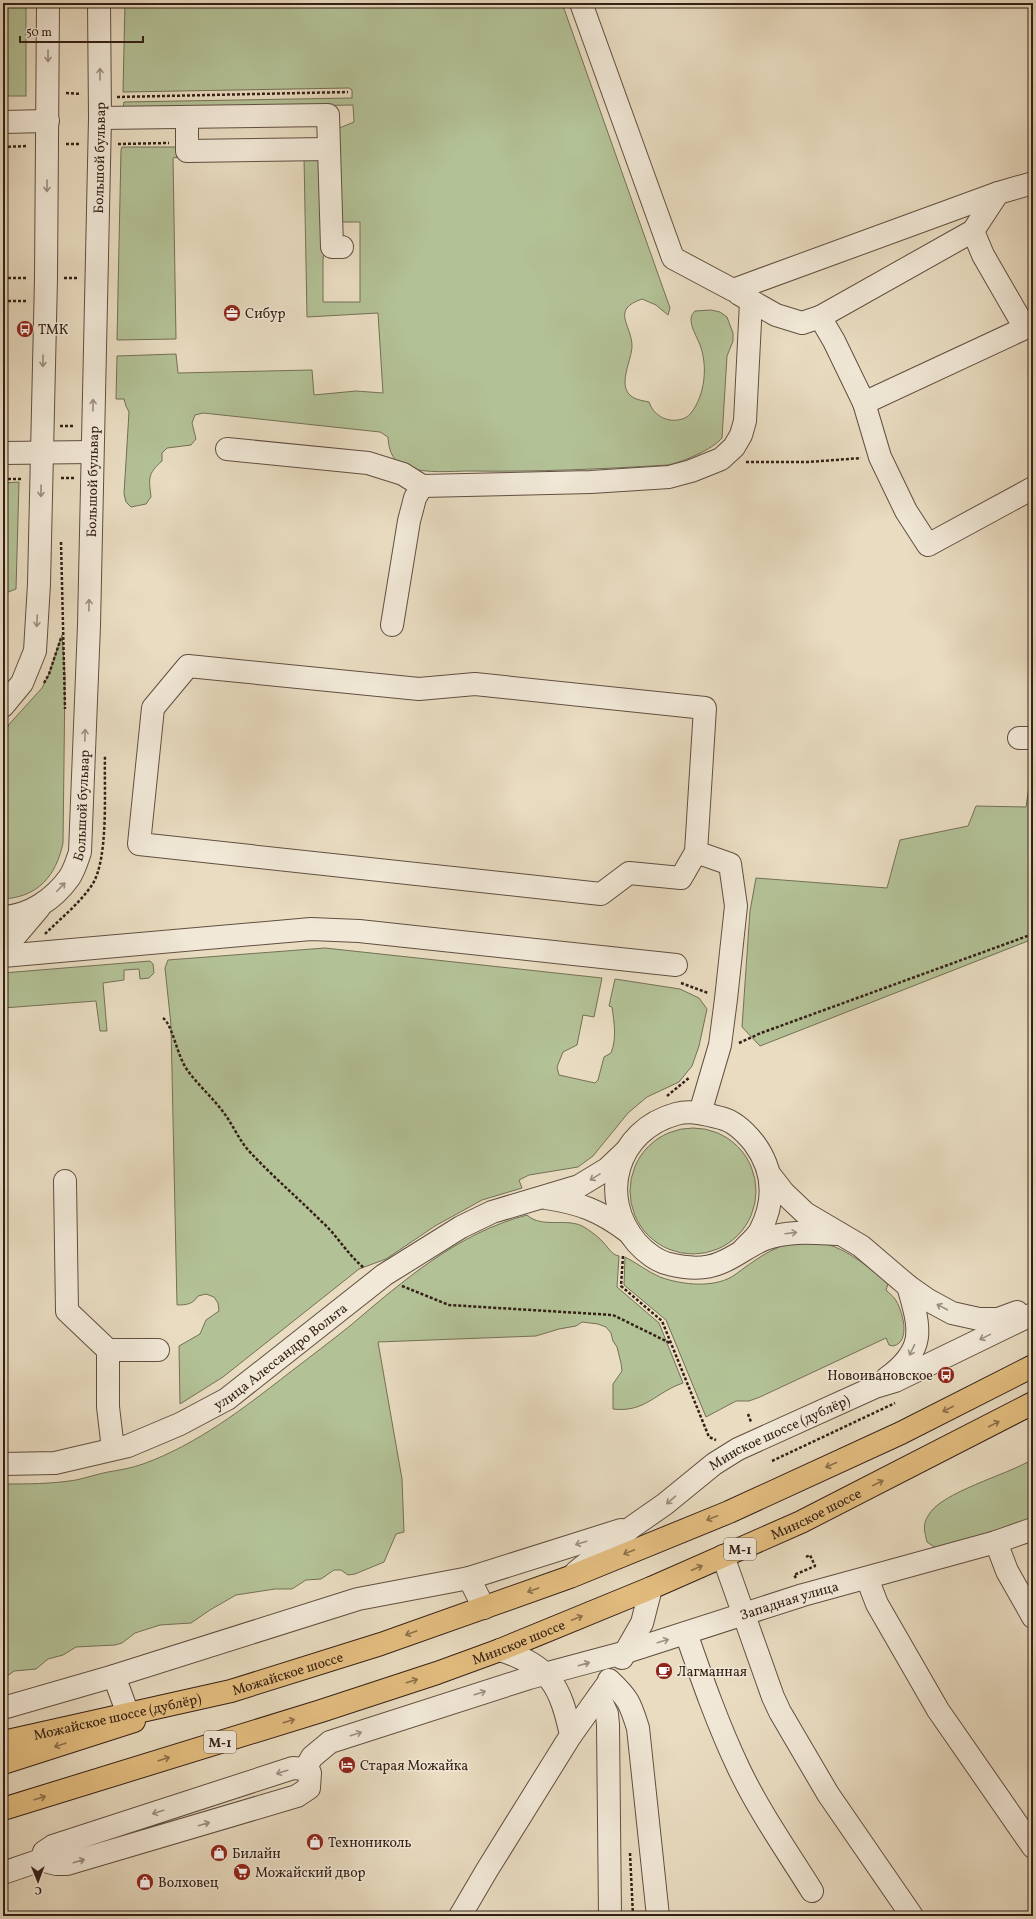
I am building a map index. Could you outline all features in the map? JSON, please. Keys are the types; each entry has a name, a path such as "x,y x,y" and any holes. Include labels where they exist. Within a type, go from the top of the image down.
{"main road":[{"path":"570,1577 729,1512 901,1433 1033,1366"},
{"name":"Минское шоссе","path":"3,1809 437,1673 500,1650 651,1588 801,1522 1033,1403"},
{"name":"Можайское шоссе","path":"3,1763 381,1644 570,1577"},
{"name":"Можайское шоссе (дублёр)","path":"3,1742 231,1690"}],"street":[{"path":"3,706 22,683 35,651 39,584 48,120 48,3"},
{"name":"Большой бульвар","path":"3,917 24,913 44,902 70,877 80,852 89,625 100,118 99,3"},
{"path":"581,3 673,258 776,315 802,323 820,317 974,231 998,193"},
{"path":"100,118 328,114 332,247 342,247"},
{"path":"187,117 187,150 328,149"},
{"path":"3,122 48,120"},
{"path":"733,290 998,193 1033,183"},
{"path":"864,403 1025,328 983,255 974,231"},
{"path":"227,449 368,463 403,474 422,486 591,482 669,477 691,471 721,459 734,447 741,435 745,421 751,302"},
{"path":"820,317 834,340 864,403 880,457 906,511 928,545 1033,488"},
{"path":"3,453 92,452"},
{"path":"392,625 409,521 415,498 422,486"},
{"path":"188,666 419,689 475,684 705,708 696,852 682,878 628,873 600,894 139,844 153,708 188,666"},
{"path":"696,852 730,864 736,906 720,1044 700,1113"},
{"path":"3,955 11,941 44,902"},
{"path":"3,955 311,930 359,931 675,973"},
{"path":"627,1231 618,1212 615,1192 618,1172 625,1152 639,1135 657,1121 677,1114 700,1113 725,1119 747,1134 763,1155 770,1175 771,1200 760,1232 742,1251"},
{"name":"улица Алессандро Вольта","path":"3,1464 55,1463 128,1446 180,1424 227,1399 384,1275 462,1227 492,1212 579,1186 607,1169 625,1152"},
{"path":"770,1175 784,1193 805,1213 861,1246 908,1286 928,1300 952,1313 980,1318 998,1319 1033,1307"},
{"path":"65,1181 67,1311 108,1350 158,1350"},
{"path":"539,1197 579,1204 609,1218 627,1231 644,1251 667,1264 693,1268 719,1264 764,1239 785,1234 804,1232 840,1234"},
{"path":"875,1387 904,1366 914,1348 918,1329 917,1316 908,1286"},
{"name":"Минское шоссе (дублёр)","path":"570,1577 632,1527 665,1504 714,1464 738,1449 875,1387 895,1381 1033,1314"},
{"path":"108,1350 108,1407 113,1449"},
{"path":"3,1708 114,1676 358,1599 470,1578 632,1527"},
{"name":"Западная улица","path":"3,1873 41,1860 56,1864 67,1864 297,1796 309,1788 311,1784 310,1773 305,1769 312,1757 330,1742 529,1678 626,1652 803,1595 996,1542 1033,1529"},
{"path":"996,1542 1007,1571 1033,1617"},
{"path":"723,1556 780,1712 828,1794 912,1916"},
{"path":"470,1578 484,1608"},
{"path":"867,1578 877,1604 938,1710 1033,1847"},
{"path":"460,1916 486,1870 571,1735 604,1688 626,1652 642,1623 651,1588"},
{"path":"686,1633 708,1695 740,1770 769,1822 812,1891"},
{"path":"500,1650 522,1657 547,1674 558,1692 566,1710 571,1735"},
{"path":"114,1676 128,1714"},
{"path":"604,1688 608,1725 610,1916"},
{"path":"604,1688 626,1696 632,1707 638,1728 658,1916"}],"path":[{"path":"117,97 348,92"},
{"path":"62,93 85,94"},
{"path":"116,144 173,143"},
{"path":"62,144 85,144"},
{"path":"3,146 30,146"},
{"path":"3,278 29,278"},
{"path":"3,301 28,301"},
{"path":"721,459 762,462 880,457"},
{"path":"61,474 61,485"},
{"path":"56,478 74,478"},
{"path":"3,479 23,479"},
{"path":"61,536 65,714"},
{"path":"733,1045 761,1033 1033,934"},
{"path":"675,973 692,988"},
{"path":"163,1018 168,1022 182,1062 196,1082 224,1112 247,1149 284,1188 322,1222 353,1259 367,1271 384,1275 396,1283 449,1305 613,1315 670,1343"},
{"path":"623,1256 621,1286 662,1321 709,1437 722,1442"},
{"path":"772,1460 895,1402"},
{"path":"803,1595 794,1575 815,1566 810,1555 806,1557"}],"green space":[{"path":"3,3 26,3 26,96 3,96"},
{"path":"125,3 562,3 670,308 668,315 656,305 642,299 632,303 627,308 625,319 632,346 625,381 628,394 639,400 649,402 654,412 663,418 678,420 688,416 696,406 704,380 704,362 700,345 692,326 691,317 695,311 711,310 720,312 727,317 733,333 733,341 727,356 722,438 712,446 697,454 682,461 668,465 544,471 422,471 407,467 398,462 390,451 388,437 380,432 203,413 195,415 192,423 196,439 191,445 167,448 162,453 162,461 151,473 150,477 151,497 146,504 131,507 126,502 124,494 129,412 124,399 116,399 117,356 176,354 178,373 312,370 314,395 356,391 383,393 378,313 307,317 304,157 316,159 321,162 325,242 323,260 323,302 360,302 360,222 342,222 342,233 337,129 354,122 353,105 123,109 124,102 352,98 352,90 349,88 123,92"},
{"path":"122,147 177,147 179,157 173,158 176,339 117,340"},
{"path":"19,482 16,589 3,594 3,483"},
{"path":"62,635 65,677 63,843 56,865 44,883 26,894 3,899 3,731 42,688 49,674"},
{"path":"1033,758 1033,939 760,1046 742,1027 750,911 756,878 887,888 900,840 968,826 976,806 1026,807"},
{"path":"325,948 602,978 594,1017 583,1015 577,1045 563,1052 557,1067 559,1075 595,1083 598,1080 604,1057 611,1053 614,1042 612,1007 609,1006 615,979 680,989 699,998 707,1009 699,1046 692,1066 679,1082 647,1097 628,1113 593,1156 578,1167 529,1175 519,1180 522,1188 482,1200 435,1226 386,1259 359,1269 223,1377 180,1404 179,1346 200,1334 206,1320 219,1311 218,1303 214,1297 206,1294 198,1296 189,1304 177,1305 171,1025 165,968 168,960"},
{"path":"150,961 153,964 154,973 149,978 140,979 139,969 124,970 124,980 103,983 107,1031 100,1031 96,1001 3,1008 3,973"},
{"path":"699,1128 723,1135 738,1146 749,1161 755,1179 755,1203 749,1221 738,1236 723,1247 705,1253 687,1254 663,1247 648,1236 637,1221 631,1203 630,1185 637,1161 648,1146 663,1135 681,1129"},
{"path":"527,1215 540,1221 570,1223 584,1227 599,1238 611,1252 619,1256 617,1287 659,1323 683,1383 634,1408 613,1409 613,1384 622,1371 621,1363 617,1347 613,1341 611,1333 606,1327 598,1324 582,1322 576,1326 559,1329 536,1336 378,1342 402,1479 404,1532 396,1534 384,1562 355,1574 348,1575 341,1570 334,1570 321,1579 306,1580 292,1589 275,1589 236,1595 191,1623 160,1625 135,1633 122,1643 115,1645 76,1647 63,1655 48,1659 36,1669 14,1671 3,1679 3,1484 49,1483 76,1480 139,1465 163,1456 183,1446 202,1436 238,1412 343,1331 391,1291 433,1260 478,1233"},
{"path":"795,1242 816,1242 836,1247 864,1264 888,1284 886,1290 892,1295 898,1304 902,1317 904,1332 902,1338 899,1343 893,1346 889,1345 886,1338 760,1397 749,1401 736,1401 706,1417 666,1320 624,1285 625,1257 656,1275 669,1280 688,1284 709,1284 728,1279 771,1251"},
{"path":"1033,1459 1033,1520 939,1550 927,1542 924,1529 925,1523 926,1519 935,1507 946,1499 976,1484"}],"place":[{"name":"Сибур","path":"232,313"},
{"name":"ТМК","path":"25,329"},
{"name":"Новоивановское","path":"946,1375"},
{"name":"Лагманная","path":"664,1671"},
{"name":"Старая Можайка","path":"347,1765"},
{"name":"Технониколь","path":"315,1842"},
{"name":"Билайн","path":"219,1853"},
{"name":"Можайский двор","path":"242,1872"},
{"name":"Волховец","path":"145,1882"}]}
